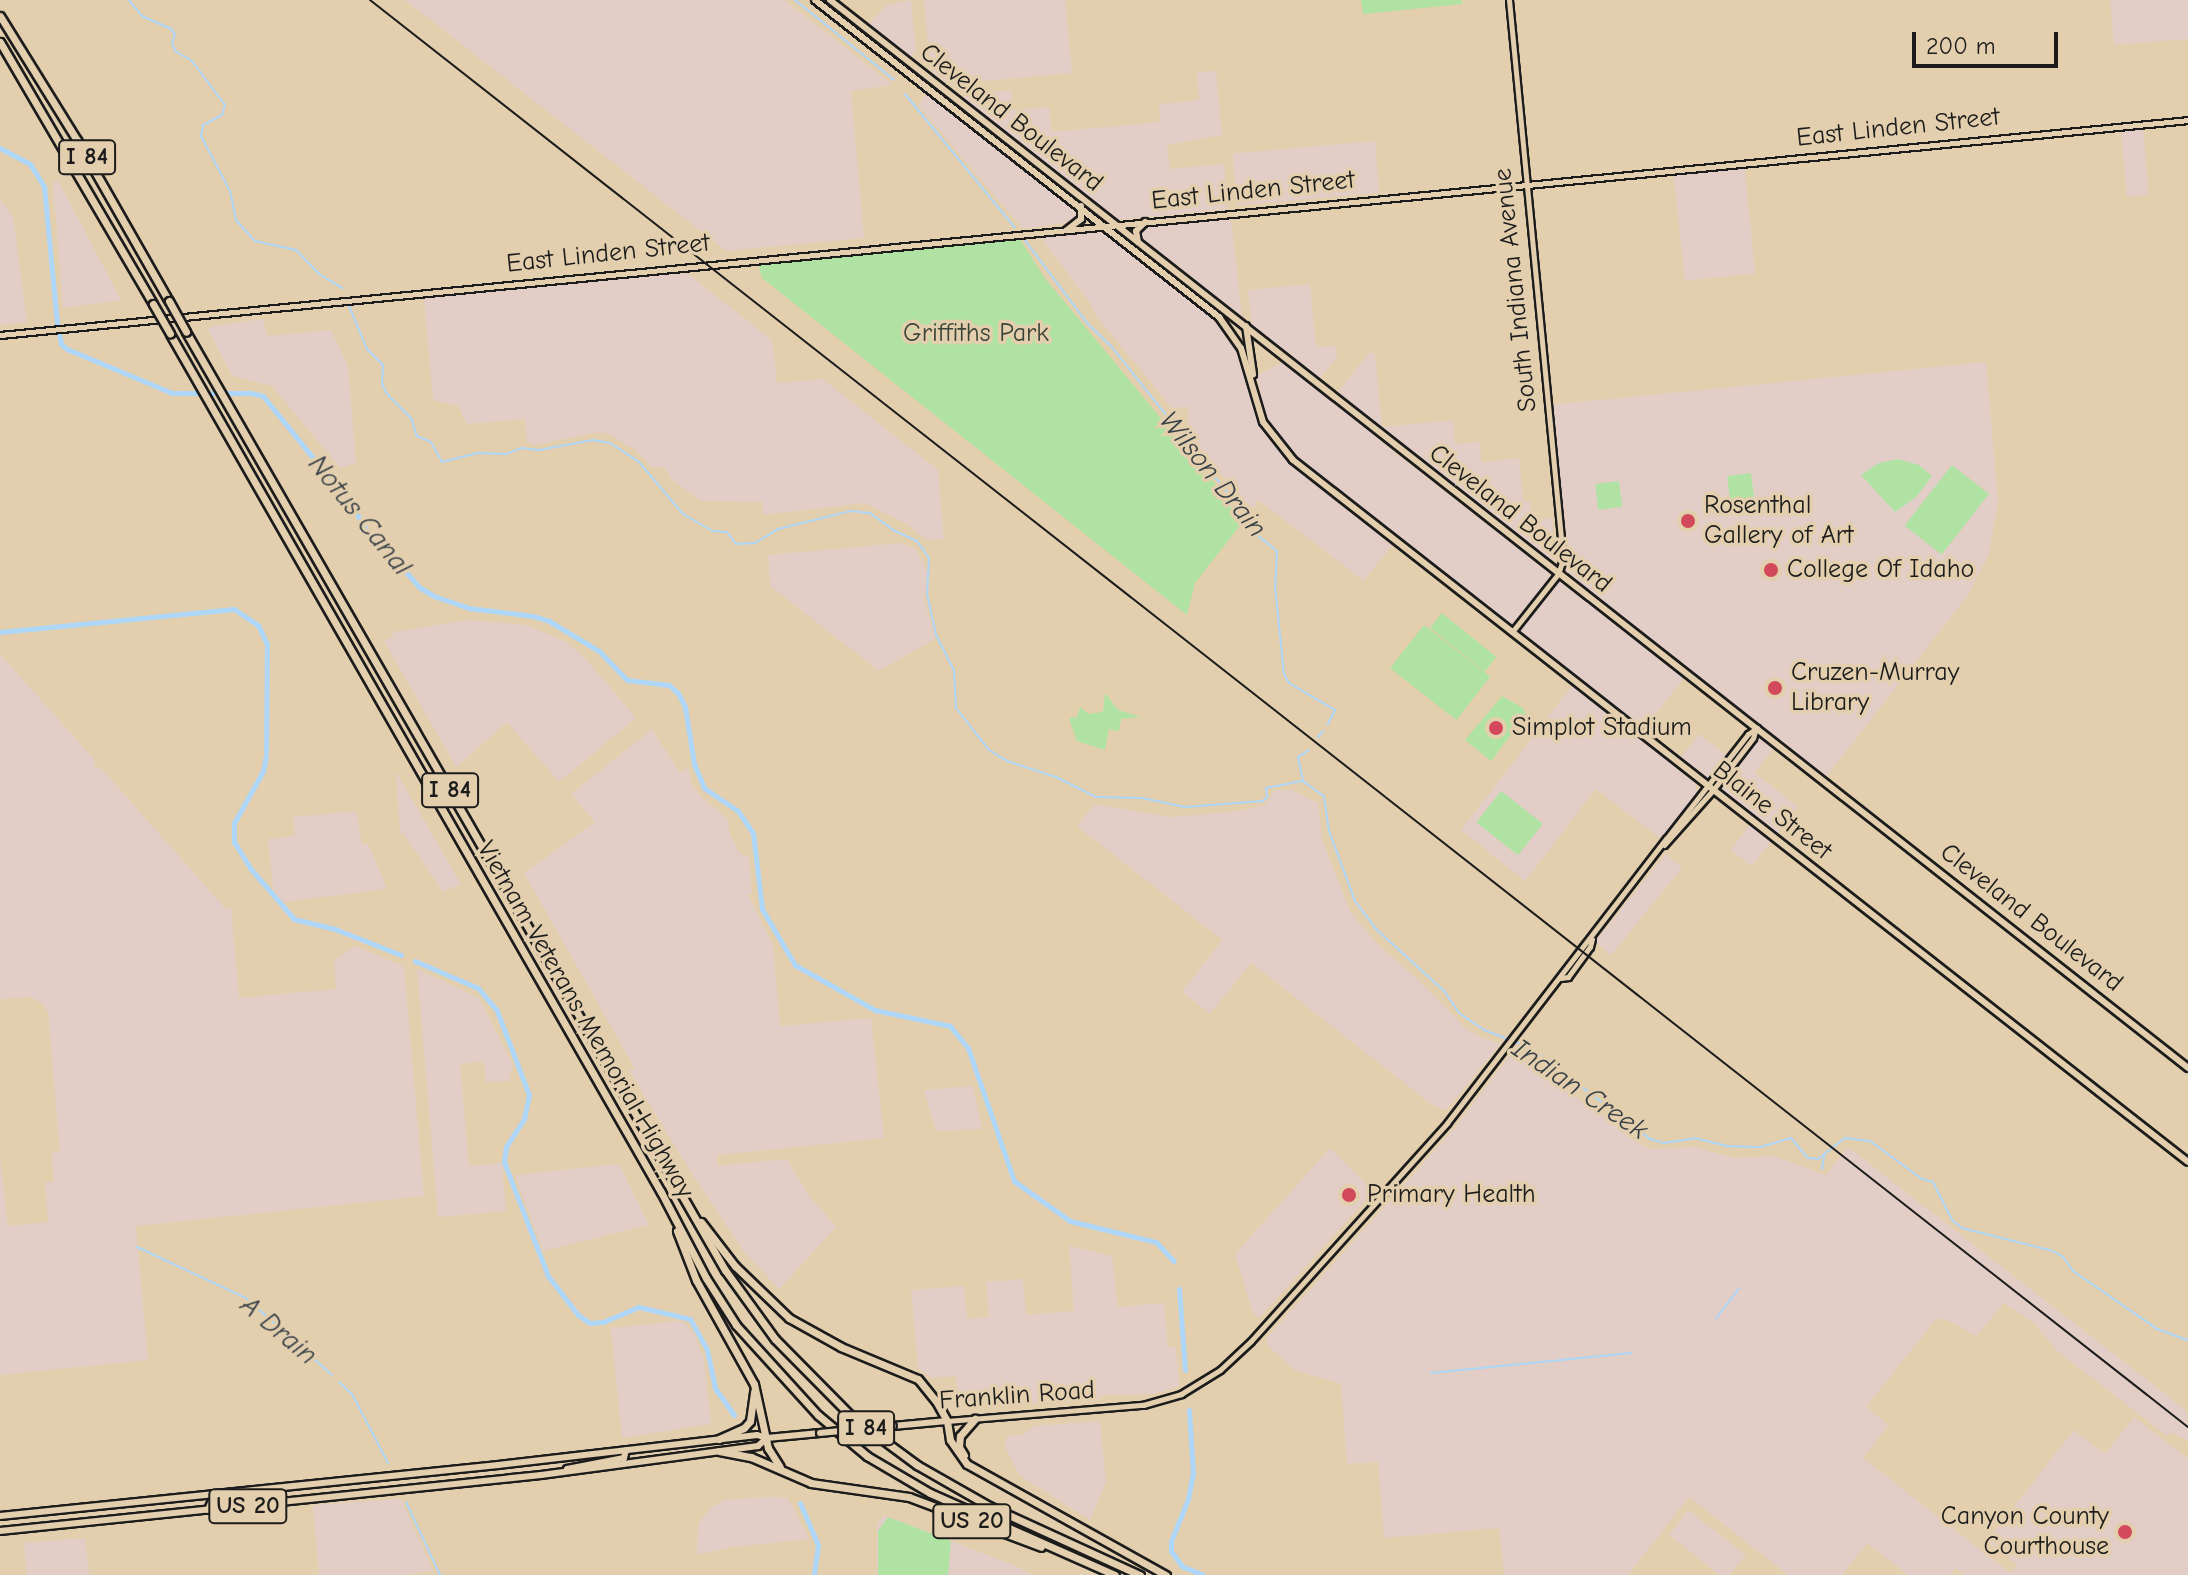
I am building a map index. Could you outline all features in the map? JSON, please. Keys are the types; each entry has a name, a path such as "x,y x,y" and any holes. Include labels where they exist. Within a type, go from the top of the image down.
{"highway":[{"name":"Vietnam Veterans Memorial Highway","path":"0,16 77,140 675,1185 751,1308 795,1362 852,1417 894,1450 948,1484 1140,1575"},
{"name":"Vietnam Veterans Memorial Highway","path":"0,42 205,394 661,1192 706,1278 736,1325 818,1415 867,1456 930,1493 1115,1575"},
{"path":"675,1185 717,1244 761,1295 815,1334 918,1379 947,1421"},
{"path":"661,1192 696,1280 754,1384 767,1438 783,1471"},
{"path":"719,1439 744,1428 750,1421 754,1384"},
{"path":"975,1419 960,1436 959,1447 986,1475"},
{"name":"US 20","path":"947,1421 950,1440 958,1455 986,1475 1166,1575"},
{"name":"US 20","path":"719,1451 751,1457 811,1483 909,1497 1077,1559"}],"main road":[{"name":"Cleveland Boulevard","path":"815,0 1198,300"},
{"name":"Cleveland Boulevard","path":"830,0 2188,1068"},
{"name":"South Indiana Avenue","path":"1509,0 1563,559 1558,574"},
{"name":"East Linden Street","path":"0,335 2188,120"},
{"path":"1067,230 1081,219 1081,206"},
{"path":"1138,242 1136,231 1145,222"},
{"name":"Blaine Street","path":"1198,300 1232,332 1252,380 1263,422 1280,448 2188,1162"},
{"path":"1246,326 1252,380"},
{"path":"1250,350 1254,344 1264,341"},
{"path":"1512,632 1558,574"},
{"name":"Franklin Road","path":"299,1486 757,1435 767,1438 1157,1402 1205,1381 1251,1341 1447,1123 1561,978 1568,977 1590,947 1592,938 1710,788 1748,734 1757,728"},
{"name":"Franklin Road","path":"208,1510 557,1473 758,1446 767,1438"},
{"path":"557,1473 576,1465 624,1458 626,1450"},
{"path":"208,1510 207,1505 212,1500 299,1486"},
{"name":"US 20","path":"0,1516 299,1486"},
{"name":"US 20","path":"0,1531 208,1510"}],"shaded area":[{"path":"405,0 784,0 893,85 851,91 864,238 726,251"},
{"path":"911,0 916,52 910,57 869,25 886,5"},
{"path":"924,0 1065,0 1072,73 949,84 930,70"},
{"path":"2110,0 2188,0 2188,39 2114,45"},
{"path":"1216,71 1222,135 1167,145 1170,169 1224,164 1228,209 1115,220 961,100 966,95 1011,90 1013,110 1049,107 1052,132 1160,122 1159,104 1199,100 1197,72"},
{"path":"927,92 1076,209 1077,221 1023,229 918,105"},
{"path":"2143,129 2149,195 2127,197 2121,131"},
{"path":"1375,141 1380,193 1237,205 1233,153"},
{"path":"1744,164 1755,273 1685,281 1673,171"},
{"path":"58,180 121,300 63,308 53,183"},
{"path":"0,199 13,216 27,322 0,325"},
{"path":"1231,218 1242,316 1239,318 1140,236 1148,226"},
{"path":"1106,231 1224,327 1243,358 1253,407 1267,437 1306,477 1392,545 1364,581 1258,500 1253,509 1247,503 1188,434 1188,407 1172,408 1096,316 1092,306 1041,238"},
{"path":"687,273 772,340 777,383 823,379 938,470 944,539 927,540 907,524 865,503 763,515 762,502 701,501 672,480 665,467 653,468 634,449 609,434 598,432 535,445 527,442 525,419 467,424 458,406 433,400 424,298"},
{"path":"1310,284 1316,347 1336,346 1337,357 1318,381 1252,327 1248,290"},
{"path":"263,319 267,336 331,330 348,366 356,463 340,468 272,386 232,376 208,330 212,326"},
{"path":"1369,353 1375,353 1382,427 1453,420 1455,444 1480,442 1481,462 1519,458 1523,501 1530,501 1532,520 1552,518 1555,560 1547,560 1335,396"},
{"path":"1285,361 1393,451 1684,678 1643,730 1294,457 1268,424 1257,376"},
{"name":"College Of Idaho","path":"1986,362 1998,501 1989,554 1968,595 1823,781 1558,574 1562,566 1548,405"},
{"path":"901,543 916,549 928,573 924,599 935,639 879,671 770,586 768,555"},
{"path":"469,620 526,625 568,643 586,659 636,718 559,782 507,722 456,767 384,641 393,636 393,632"},
{"path":"0,654 94,759 95,768 101,768 225,908 231,907 239,998 336,989 334,961 354,946 404,966 424,1196 136,1226 148,1360 0,1375 0,1158 8,1226 48,1222 45,1183 54,1181 51,1153 60,1152 48,1012 42,1003 30,997 0,999"},
{"path":"1572,686 1695,782 1697,793 1662,840 1596,789 1525,881 1461,830"},
{"path":"652,729 680,773 688,768 692,785 701,797 728,819 729,832 739,852 749,857 752,893 748,895 773,945 780,1026 871,1018 884,1138 717,1155 718,1166 787,1159 808,1194 836,1227 779,1289 745,1253 689,1169 629,1070 635,1069 524,873 595,822 571,794"},
{"path":"1699,734 1728,756 1709,780 1680,759"},
{"path":"1758,736 1774,748 1755,773 1798,807 1752,866 1730,850 1755,818 1717,788"},
{"path":"396,772 461,884 443,892 403,833 400,834"},
{"path":"1275,790 1292,790 1318,803 1322,840 1350,911 1376,943 1420,981 1463,1026 1478,1036 1500,1044 1448,1108 1442,1110 1430,1103 1251,963 1210,1014 1182,992 1222,940 1077,826 1095,804 1170,817 1239,811 1265,805"},
{"path":"356,811 362,844 368,844 387,889 282,902 273,889 268,839 295,836 293,817"},
{"path":"1666,854 1682,867 1611,955 1595,942"},
{"path":"417,969 479,998 513,1065 509,1081 486,1082 484,1061 460,1064 469,1166 502,1163 506,1211 438,1217"},
{"path":"1514,1050 1639,1144 1652,1149 1694,1147 1735,1158 1774,1156 1826,1175 1848,1147 2187,1411 2188,1441 2170,1432 2167,1436 2056,1350 2034,1323 2004,1303 1977,1336 1945,1319 1936,1319 1866,1407 1889,1425 1863,1458 2010,1573 2017,1565 1987,1541 2074,1430 2105,1454 2134,1417 2188,1459 2188,1575 1965,1575 1956,1568 1950,1575 1908,1575 1867,1543 1842,1575 1788,1575 1689,1497 1628,1575 1504,1575 1499,1528 1384,1538 1378,1462 1347,1464 1341,1384 1294,1370 1267,1345 1266,1339 1454,1129"},
{"path":"973,1086 982,1129 936,1131 924,1090"},
{"path":"1330,1148 1374,1191 1259,1318 1253,1313 1235,1254"},
{"path":"619,1164 649,1225 543,1251 515,1175"},
{"path":"1069,1246 1112,1256 1118,1307 1164,1303 1168,1347 1176,1347 1179,1386 1154,1394 1101,1395 1096,1401 960,1406 956,1376 931,1378 918,1368 911,1290 964,1286 967,1319 989,1317 986,1282 1023,1279 1026,1315 1074,1311"},
{"path":"682,1321 693,1332 704,1359 711,1424 622,1438 611,1328"},
{"path":"1100,1421 1106,1483 1090,1520 1019,1475 1004,1444 1008,1436 1022,1435 1034,1426"},
{"path":"788,1498 809,1539 732,1547 697,1555 698,1524 711,1507 725,1500"},
{"path":"401,1499 433,1571 403,1575 319,1575 313,1505"},
{"path":"1688,1510 1746,1555 1729,1575 1720,1575 1669,1535"},
{"path":"884,1515 1032,1575 877,1575 877,1523"},
{"path":"85,1538 89,1575 27,1575 24,1543"}],"green space":[{"path":"1361,0 1462,0 1462,4 1363,14"},
{"name":"Griffiths Park","path":"1020,239 1044,277 1178,439 1196,467 1215,483 1242,523 1195,583 1187,615 762,278 758,264"},
{"path":"1898,459 1919,465 1932,476 1916,497 1895,512 1861,475 1879,463"},
{"path":"1952,465 1989,494 1942,555 1905,526"},
{"path":"1751,473 1754,499 1730,502 1727,476"},
{"path":"1619,481 1622,507 1598,510 1595,484"},
{"name":"Simplot Stadium","path":"1442,613 1496,657 1484,672 1430,628"},
{"path":"1424,625 1490,677 1456,720 1390,668"},
{"path":"1105,693 1118,710 1141,717 1121,719 1119,731 1109,729 1105,750 1077,741 1069,718 1077,717 1080,707 1089,714 1103,712"},
{"name":"Simplot Stadium","path":"1502,696 1523,708 1526,715 1491,761 1465,740"},
{"path":"1501,791 1543,824 1518,855 1476,823"},
{"path":"888,1517 951,1541 948,1575 878,1575 878,1531"}],"waterway":[{"name":"Indian Creek","path":"129,0 142,16 171,29 175,34 172,43 175,51 192,61 225,105 222,115 203,125 201,136 230,191 236,220 255,241 296,250 319,274 342,288"},
{"name":"Wilson Drain","path":"795,0 894,80"},
{"name":"Wilson Drain","path":"905,94 1015,228"},
{"name":"Notus Canal","path":"0,148 30,164 44,186 61,344 172,393 251,393 263,396 353,507 366,530 377,538 419,587 468,608 533,616 549,621 599,651 627,680 669,685 678,693 685,707 694,764 704,788 738,811 753,833 762,909 795,965 875,1010 950,1026 968,1048 1014,1181 1070,1221 1156,1242 1174,1261"},
{"name":"Wilson Drain","path":"1024,239 1087,323 1111,346 1186,440 1197,461 1221,483 1256,534 1277,551 1275,586 1284,674 1289,683 1335,710 1328,724"},
{"name":"Indian Creek","path":"349,306 367,349 383,365 382,384 387,394 411,418 417,436 431,442 442,462 478,453 506,454 522,448 539,450 593,440 610,443 639,462 683,514 713,531 727,532 736,544 755,543 778,529 850,511 870,513 893,530 917,541 929,558 927,594 936,635 954,670 956,708 989,750 1007,761 1056,777 1096,797 1142,798 1185,807 1263,801 1267,797 1266,788 1303,781 1324,796 1329,831 1355,901 1375,928 1445,992 1459,1013 1484,1030 1531,1048 1650,1139 1664,1143 1695,1138 1727,1146 1761,1147 1791,1138 1808,1158 1818,1159 1845,1138 1870,1141 1922,1179 1933,1182 1952,1220 1962,1228 2053,1251 2063,1257 2073,1271 2157,1329 2188,1340"},
{"path":"0,632 234,609 258,625 267,644 266,752"},
{"name":"Wilson Drain","path":"1318,737 1323,731"},
{"name":"Wilson Drain","path":"1303,781 1298,757 1309,750"},
{"path":"266,756 263,771 234,823 234,842 250,868 294,919 335,929 401,955"},
{"path":"415,961 478,988 497,1011 529,1095 524,1119 506,1147 504,1162 548,1276 578,1315 590,1323 603,1322 639,1307 690,1319 707,1350 715,1388 734,1415"},
{"path":"1822,1169 1824,1156"},
{"name":"A Drain","path":"137,1247 246,1298 332,1375"},
{"name":"Notus Canal","path":"1179,1289 1185,1370"},
{"path":"1716,1318 1739,1289"},
{"path":"1431,1373 1631,1353"},
{"name":"A Drain","path":"339,1382 352,1394 388,1463"},
{"name":"Notus Canal","path":"1189,1410 1193,1473 1188,1499 1171,1541 1171,1551 1182,1566 1203,1575"},
{"name":"A Drain","path":"406,1502 440,1575"},
{"path":"800,1503 818,1545 814,1575"}],"railway":[{"path":"370,0 2188,1427"}],"place":[{"name":"Rosenthal Gallery of Art","path":"1688,521"},
{"name":"College Of Idaho","path":"1771,570"},
{"name":"Cruzen-Murray Library","path":"1775,688"},
{"name":"Simplot Stadium","path":"1496,728"},
{"name":"Primary Health","path":"1349,1195"},
{"name":"Canyon County Courthouse","path":"2125,1532"}]}
